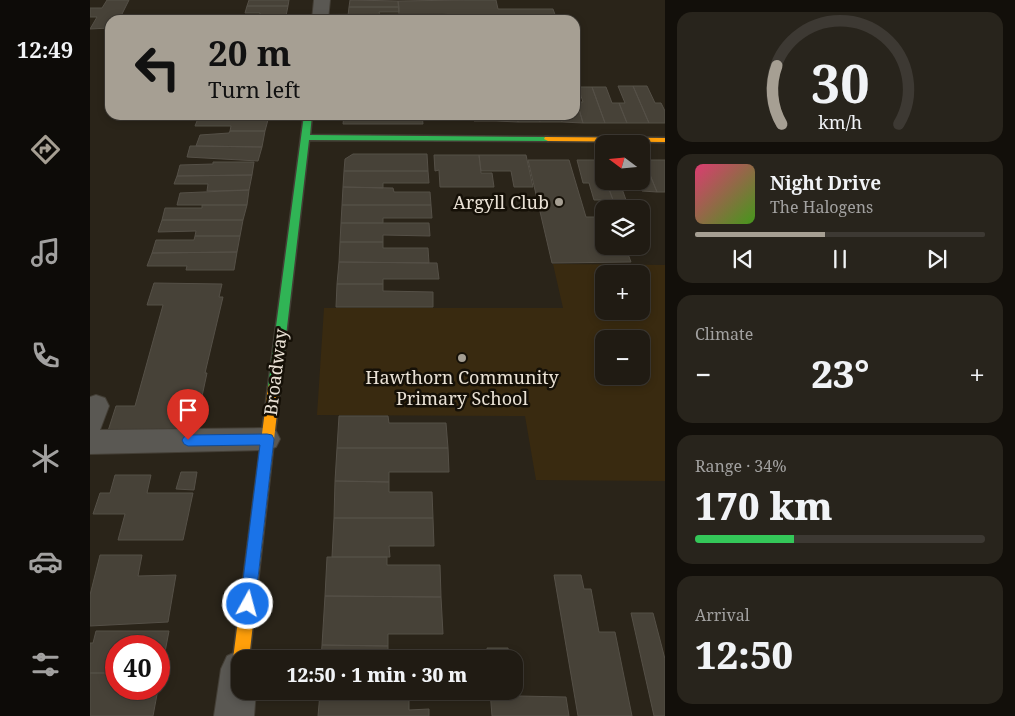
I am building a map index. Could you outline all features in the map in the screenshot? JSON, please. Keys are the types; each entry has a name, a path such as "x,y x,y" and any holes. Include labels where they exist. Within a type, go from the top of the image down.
{"street":[{"path":"320,15 322,0"},
{"name":"Broadway","path":"242,650 307,120"},
{"path":"305,137 665,140"},
{"path":"234,716 236,700"}],"lane":[{"path":"90,442 267,439"}],"shaded area":[{"name":"Hawthorn Community Primary School","path":"553,264 665,265 665,481 536,480 525,416 317,415 324,308 563,308"}],"building":[{"path":"107,0 129,0 122,15 105,15 105,28 90,29 97,17 90,17 90,8 102,8"},
{"path":"249,0 289,0 288,6 247,6"},
{"path":"350,0 398,1 399,7 349,7"},
{"path":"496,0 498,9 553,9 555,15 399,15 398,1"},
{"path":"247,6 288,6 286,15 245,13"},
{"path":"349,7 399,7 399,12 379,12 380,15 348,15"},
{"path":"618,86 633,86 649,123 627,123 619,103 625,103"},
{"path":"633,86 647,86 655,103 661,103 665,111 665,123 649,123"},
{"path":"580,87 592,87 605,123 583,123 580,102 583,102"},
{"path":"592,87 606,87 612,103 619,103 627,123 605,123"},
{"path":"580,112 583,123 562,122 561,120 580,120"},
{"path":"197,120 268,120 265,131 230,131 231,126 195,126"},
{"path":"343,120 423,120 423,124 343,124"},
{"path":"496,120 496,121 474,121"},
{"path":"518,120 518,122 496,121"},
{"path":"518,120 539,120 540,122 518,122"},
{"path":"539,120 561,120 562,122 540,122"},
{"path":"230,131 265,131 262,147 196,146 200,135 229,133"},
{"path":"190,146 262,147 258,161 187,157"},
{"path":"353,154 427,154 428,171 344,171 345,159"},
{"path":"434,155 479,155 481,173 492,173 494,187 440,187 439,170 435,171"},
{"path":"479,155 526,155 533,187 514,187 511,171 481,171"},
{"name":"Argyll Club","path":"528,160 569,160 586,217 595,217 595,255 628,255 631,262 552,263"},
{"path":"577,160 595,160 595,190 609,190 613,200 594,200 589,183 583,183"},
{"path":"650,160 665,160 665,192 657,192 650,175"},
{"path":"213,162 254,162 252,175 177,176 180,165 213,164"},
{"path":"344,171 428,171 429,183 383,183 383,188 343,187"},
{"path":"252,175 249,190 207,191 208,184 174,184 177,176"},
{"path":"650,175 657,192 642,191 650,190"},
{"path":"343,187 393,188 394,192 430,192 431,205 342,205"},
{"path":"249,190 247,205 177,205 180,193"},
{"path":"609,190 622,190 626,200 613,200"},
{"path":"202,205 247,205 243,220 162,220 165,208 202,208"},
{"path":"342,205 431,205 432,218 383,218 383,223 341,223"},
{"path":"162,220 243,220 240,236 195,236 196,231 158,232"},
{"path":"341,223 429,223 430,236 383,235 383,242 340,242"},
{"path":"195,236 240,236 237,252 152,253 156,240 194,240"},
{"path":"340,242 383,242 383,248 428,248 429,263 339,262"},
{"path":"237,252 234,270 186,270 187,266 147,266 152,253"},
{"path":"339,262 437,263 439,279 383,279 383,284 337,284"},
{"path":"154,283 222,284 219,297 223,297 205,373 207,373 198,415 196,415 191,434 107,434 116,406 135,406 163,305 147,305"},
{"path":"337,284 383,284 383,291 433,292 433,307 336,307"},
{"path":"339,416 388,416 389,423 446,423 448,448 337,448"},
{"path":"337,448 448,448 449,472 389,472 389,482 335,481"},
{"path":"181,472 197,472 194,490 176,489"},
{"path":"115,475 151,475 147,493 193,493 183,540 118,540 125,514 93,514 100,493 110,493"},
{"path":"335,481 389,482 389,492 432,492 433,518 334,518"},
{"path":"334,518 433,518 434,546 389,546 390,557 332,557"},
{"path":"100,555 142,555 138,576 176,575 168,622 90,626 90,595"},
{"path":"327,557 387,557 387,565 440,565 441,597 325,596"},
{"path":"554,575 581,575 584,589 591,589 599,632 615,632 632,716 578,716"},
{"path":"325,596 441,597 443,634 388,634 388,646 322,645"},
{"path":"631,613 653,613 665,659 665,716 654,716"},
{"path":"96,631 169,631 168,635 105,635 105,673 90,673 90,643 93,643"},
{"path":"322,645 388,646 388,650 322,650"},
{"path":"487,648 508,648 508,650 487,650"},
{"path":"90,673 105,673 105,700 156,700 153,716 90,716"},
{"path":"523,696 566,697 569,716 492,716 491,700 523,700"},
{"path":"319,700 409,700 409,710 429,709 429,716 318,716"}],"traffic: fast":[{"path":"274,387 307,120"},
{"path":"305,137 548,139"}],"traffic: slow":[{"path":"548,139 665,140"},
{"path":"242,650 274,387"}],"place":[{"name":"Argyll Club","path":"559,202"},
{"name":"Hawthorn Community Primary School","path":"462,358"}],"route":[{"path":"188,440 267,439 248,604"}]}
